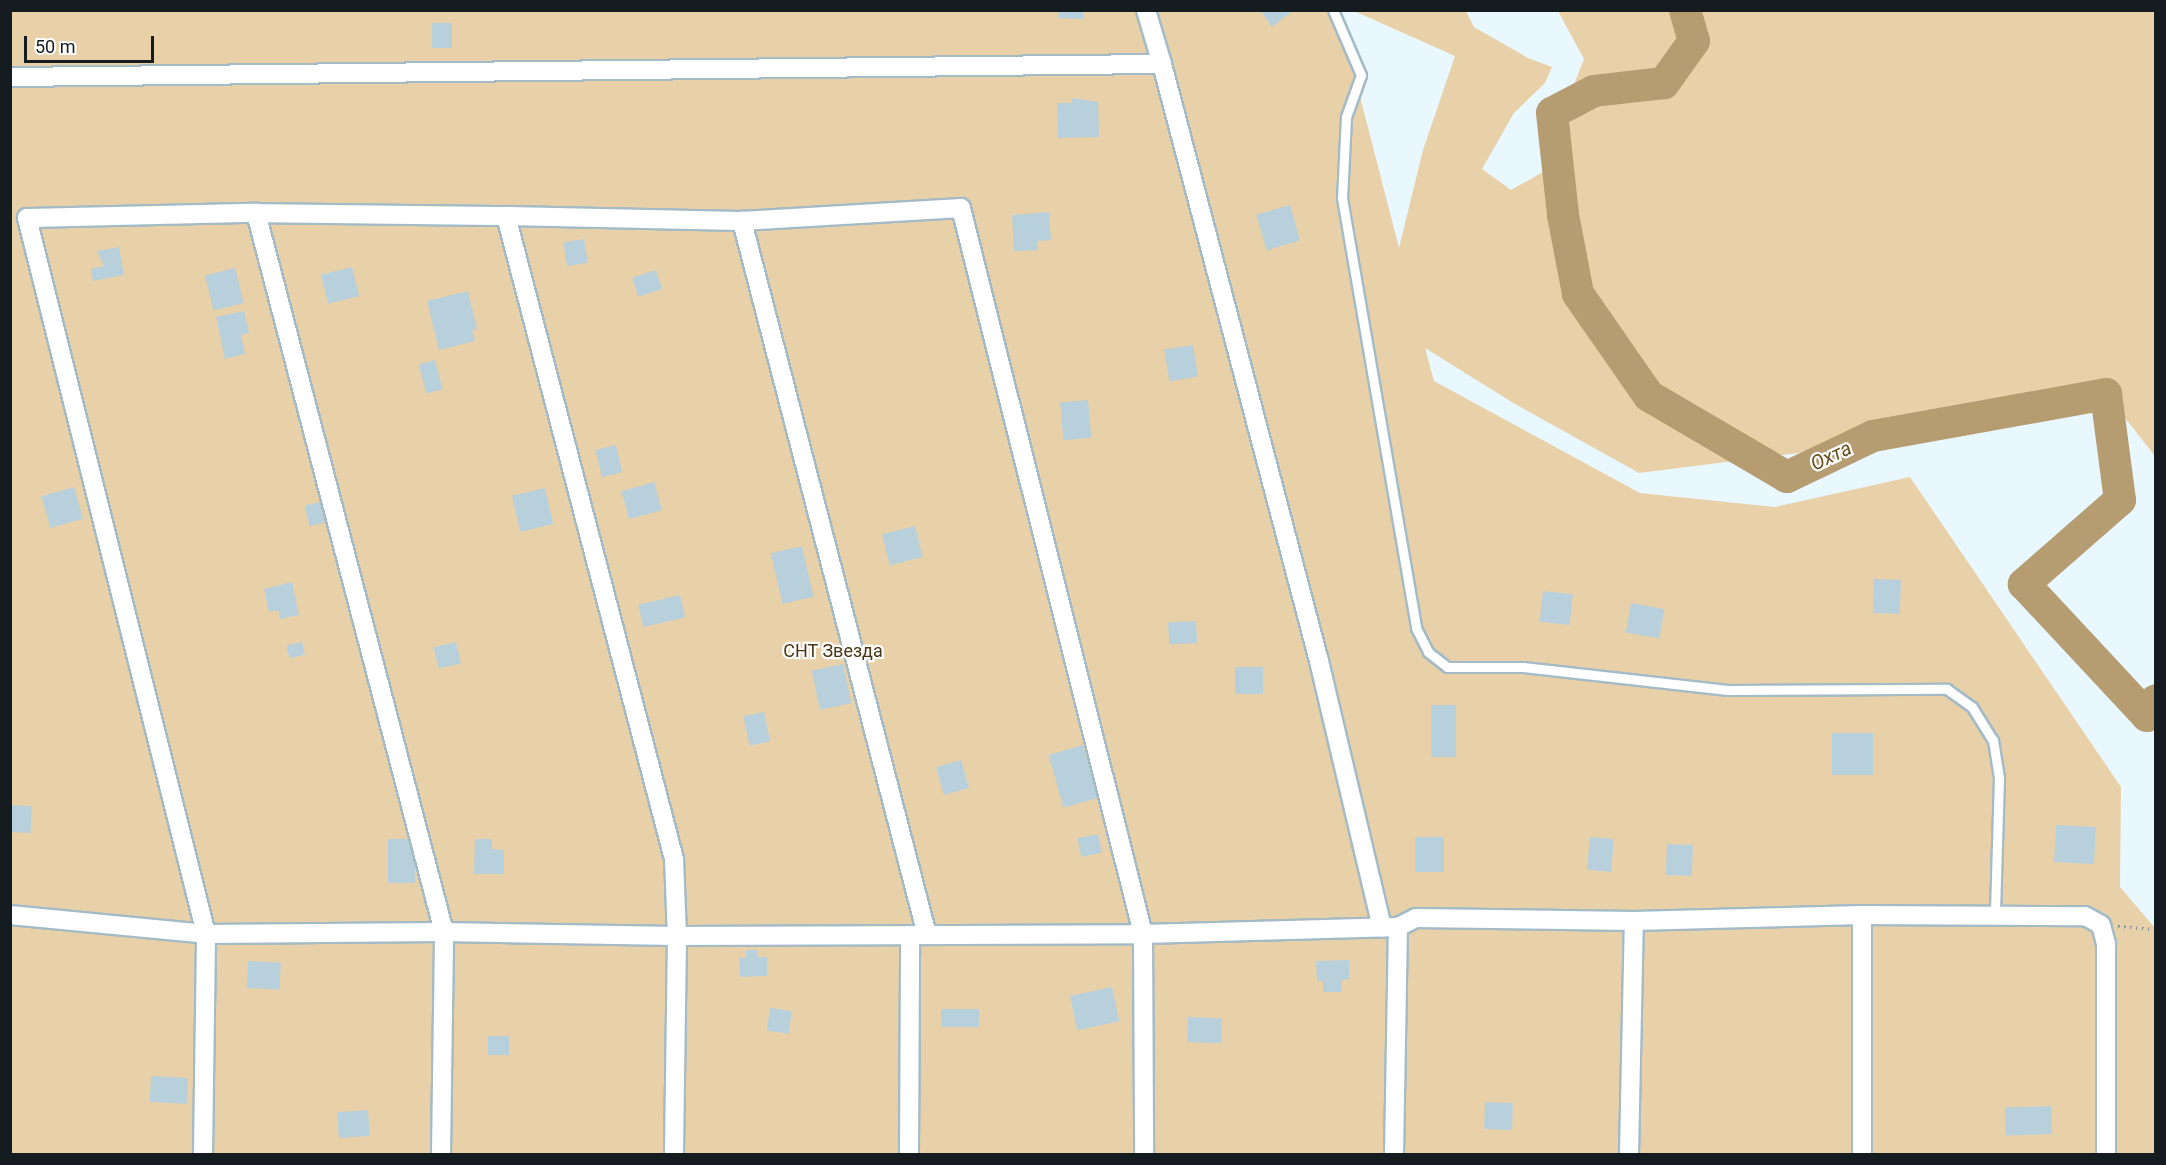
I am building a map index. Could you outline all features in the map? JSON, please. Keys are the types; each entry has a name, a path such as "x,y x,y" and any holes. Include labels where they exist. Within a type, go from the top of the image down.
{"street":[{"path":"1146,10 1390,927 1394,1155"},
{"path":"10,77 1162,64"},
{"path":"203,1155 206,934 19,218 256,213 742,221 961,208 1143,934 1144,1155"},
{"path":"256,213 444,932 441,1155"},
{"path":"506,216 674,859 677,936 675,1155"},
{"path":"742,221 918,935 909,1155"},
{"path":"10,915 206,934 444,932 677,936 1143,934 1390,927 1416,918 1634,921 1862,915 2085,916 2101,925 2106,944 2106,1155"},
{"path":"1862,915 1862,1155"},
{"path":"1629,1155 1634,921"}],"lane":[{"path":"1333,10 1361,75 1346,117 1342,198 1416,627 1428,652 1447,667 1523,666 1728,690 1947,689 1972,707 1993,740 1999,777 1995,915"}],"path":[{"path":"2101,925 2156,929"}],"green space":[{"name":"СНТ Звезда","path":"10,11 1338,11 1399,248 1423,150 1455,56 1354,11 1466,11 1474,27 1528,58 1552,67 1545,83 1514,113 1482,169 1511,190 1550,168 1542,124 1567,102 1584,59 1558,11 2155,11 2155,456 2106,394 2046,393 1910,439 1639,473 1515,404 1425,348 1434,381 1640,493 1775,507 1910,477 2121,787 2120,887 2155,928 2155,1154 11,1154"}],"building":[{"path":"1059,10 1083,10 1083,19 1058,18"},
{"path":"1260,10 1294,10 1272,27"},
{"path":"432,23 452,23 452,48 432,48"},
{"path":"1072,98 1098,102 1099,137 1058,138 1057,103 1072,103"},
{"path":"1290,205 1300,241 1267,250 1256,215"},
{"path":"1049,212 1051,240 1037,241 1038,250 1014,251 1012,215"},
{"path":"584,239 588,263 567,266 563,242"},
{"path":"119,247 124,275 93,281 91,269 104,266 97,251"},
{"path":"352,267 359,296 328,304 321,275"},
{"path":"235,268 244,303 214,310 205,275"},
{"path":"656,270 662,289 638,297 632,278"},
{"path":"468,291 477,329 472,330 475,341 439,350 427,301"},
{"path":"244,311 249,333 241,335 245,354 225,359 216,317"},
{"path":"1193,345 1198,377 1169,381 1164,350"},
{"path":"435,360 443,389 426,393 419,364"},
{"path":"1088,400 1091,438 1063,440 1060,402"},
{"path":"616,445 622,472 602,477 596,450"},
{"path":"654,482 662,510 629,519 621,491"},
{"path":"74,487 83,519 50,528 41,496"},
{"path":"545,488 553,524 520,532 512,496"},
{"path":"324,501 329,521 310,526 305,506"},
{"path":"915,526 923,557 890,565 882,534"},
{"path":"802,546 814,597 783,604 771,553"},
{"path":"1874,579 1901,580 1900,614 1873,613"},
{"path":"292,582 299,615 280,619 278,610 269,612 264,589"},
{"path":"1543,591 1573,594 1570,625 1540,622"},
{"path":"680,595 685,617 643,627 638,605"},
{"path":"1631,603 1664,609 1659,638 1626,633"},
{"path":"1196,621 1197,643 1169,644 1168,622"},
{"path":"302,642 305,655 289,658 286,646"},
{"path":"456,642 461,663 439,669 434,647"},
{"path":"843,664 851,703 820,710 812,671"},
{"path":"1235,667 1263,667 1263,694 1235,694"},
{"path":"1431,705 1456,705 1456,757 1431,757"},
{"path":"764,712 770,741 750,746 743,716"},
{"path":"1832,733 1873,733 1873,775 1832,775"},
{"path":"1083,745 1098,798 1064,808 1048,755"},
{"path":"961,760 969,788 944,795 936,767"},
{"path":"10,805 32,806 31,833 10,832"},
{"path":"2056,825 2096,827 2094,864 2054,862"},
{"path":"1098,834 1102,853 1081,857 1077,838"},
{"path":"1415,837 1444,837 1444,872 1415,872"},
{"path":"1590,837 1614,839 1611,872 1587,870"},
{"path":"388,839 415,839 415,883 388,883"},
{"path":"475,839 492,839 492,849 504,850 504,874 474,874"},
{"path":"1667,844 1693,845 1692,876 1666,875"},
{"path":"746,950 757,950 757,957 767,957 767,976 740,977 739,958 746,958"},
{"path":"1349,960 1349,979 1342,980 1342,992 1323,992 1323,981 1317,981 1316,961"},
{"path":"248,961 281,963 280,990 247,988"},
{"path":"1112,987 1119,1021 1077,1030 1070,996"},
{"path":"770,1008 792,1011 789,1034 767,1031"},
{"path":"941,1009 979,1009 979,1027 941,1027"},
{"path":"1188,1017 1222,1018 1221,1043 1187,1042"},
{"path":"488,1036 509,1036 509,1055 488,1055"},
{"path":"151,1076 188,1078 187,1104 150,1102"},
{"path":"1485,1102 1513,1103 1512,1130 1484,1129"},
{"path":"2051,1106 2052,1134 2006,1136 2005,1108"},
{"path":"368,1110 370,1136 339,1138 337,1112"}],"waterway":[{"name":"Охта","path":"1685,10 1694,41 1664,83 1594,91 1552,113 1563,215 1578,294 1649,396 1787,477 1873,436 2106,394 2120,500 2024,584 2147,716 2156,700"}]}
